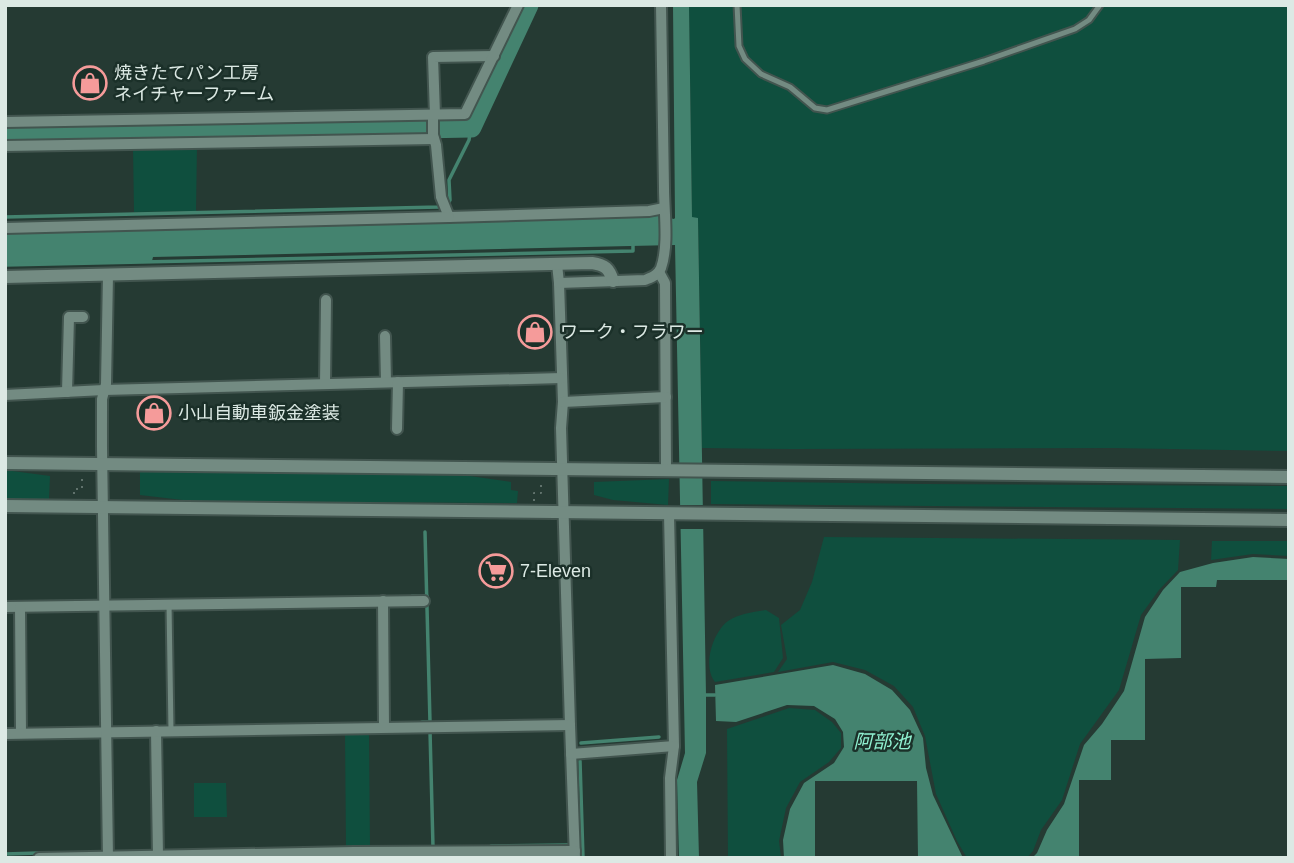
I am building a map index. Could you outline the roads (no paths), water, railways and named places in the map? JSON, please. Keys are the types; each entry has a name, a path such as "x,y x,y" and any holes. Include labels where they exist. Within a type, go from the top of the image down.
{"street":[{"path":"5,122 465,114 518,5"},
{"path":"559,283 645,280 659,272 664,257 665,213 661,5"},
{"path":"446,209 434,137 433,57 494,56"},
{"path":"5,146 434,137"},
{"path":"5,228 446,209 665,213"},
{"path":"5,277 592,263 603,265 610,272 613,281"},
{"path":"38,858 158,853 575,854 557,264"},
{"path":"659,272 665,283 670,469"},
{"path":"108,275 106,384 102,398 108,857"},
{"path":"325,384 326,300"},
{"path":"67,392 69,317 83,317"},
{"path":"385,336 386,382"},
{"path":"5,395 562,378"},
{"path":"397,429 398,382"},
{"path":"563,402 666,397"},
{"path":"5,463 1289,477"},
{"path":"5,506 1289,520"},
{"path":"671,858 670,778 674,746 672,514"},
{"path":"383,601 384,727"},
{"path":"5,607 424,601"},
{"path":"20,607 21,731"},
{"path":"5,734 21,731 156,731 171,728 569,725"},
{"path":"156,731 158,853"},
{"path":"571,754 674,746"}],"lane":[{"path":"737,5 739,46 745,59 761,74 790,87 821,110 984,61 1075,29 1089,20 1100,5"},
{"path":"169,604 171,728"}],"water":[{"path":"673,5 689,5 692,217 698,218 706,695 706,753 697,782 699,858 679,858 677,780 685,753 675,245 153,257 152,261 5,264 5,233 660,216 674,219"},
{"path":"1253,557 1289,559 1289,580 1217,580 1216,587 1181,587 1181,658 1145,659 1145,740 1111,740 1111,780 1079,780 1079,858 1032,858 1064,804 1084,745 1124,691 1145,617 1163,590 1180,572 1213,563"},
{"name":"阿部池","path":"833,665 865,674 892,690 910,710 923,738 926,768 933,795 963,858 918,858 917,781 815,781 815,858 784,858 783,840 790,809 804,783 834,763 844,747 843,732 835,719 814,706 787,705 736,722 716,721 715,685"}],"waterway":[{"path":"5,136 471,127 528,5"},
{"path":"5,217 439,207 448,204 450,200 449,180 469,140 471,127"},
{"path":"5,265 633,251 633,243"},
{"path":"422,722 430,722 425,532"},
{"path":"412,596 427,596"},
{"path":"703,695 715,695"},
{"path":"430,731 433,847"},
{"path":"581,743 659,737"},
{"path":"580,761 583,858"},
{"path":"491,846 568,845"},
{"path":"5,854 38,853"}],"place":[{"name":"焼きたてパン工房 ネイチャーファーム","path":"90,83"},
{"name":"ワーク・フラワー","path":"535,332"},
{"name":"小山自動車鈑金塗装","path":"154,413"},
{"name":"7-Eleven","path":"496,571"}]}
